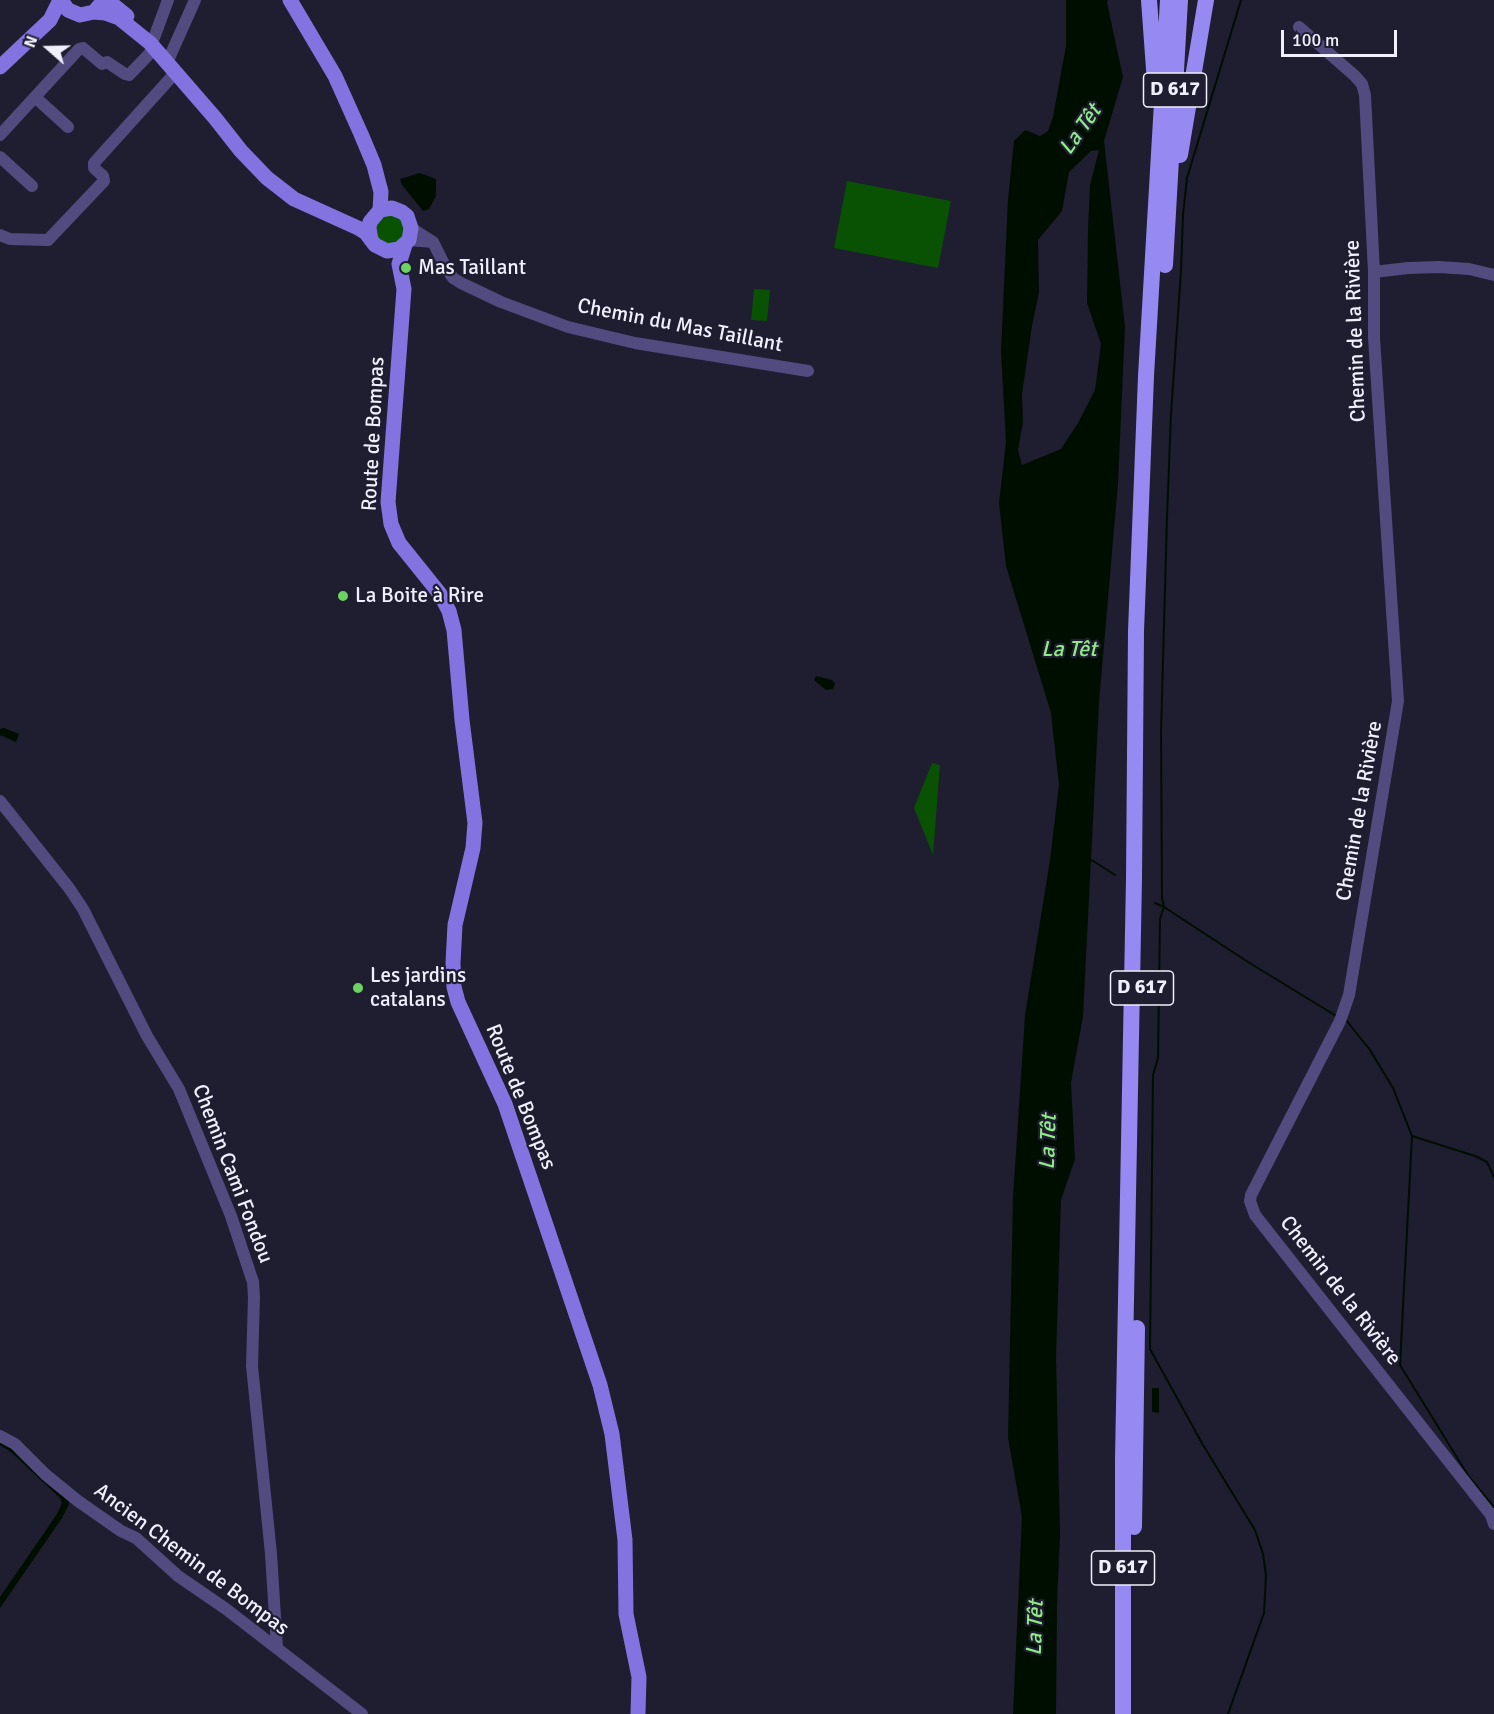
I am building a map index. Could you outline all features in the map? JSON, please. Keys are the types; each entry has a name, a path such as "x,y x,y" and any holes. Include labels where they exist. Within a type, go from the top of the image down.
{"highway":[{"path":"1149,0 1160,148"},
{"name":"D 617","path":"1122,1714 1123,1458 1139,516 1168,0"},
{"name":"D 617","path":"1133,1714 1146,630 1150,512 1180,0"},
{"path":"1170,181 1180,154 1206,0"}],"main road":[{"path":"0,67 50,20 61,0 74,14"},
{"path":"107,0 170,56 249,150 282,181 322,206 340,213 376,214 392,208 407,216 408,237 399,264 404,289 402,327"},
{"path":"290,0 335,76 374,165 402,212"},
{"path":"50,20 74,14 80,15 98,6 154,43 241,151 267,178 294,199 358,228 376,244 390,261 395,278 402,327"},
{"path":"374,165 381,192 376,214 369,228 376,244 393,250 408,237"},
{"name":"Route de Bompas","path":"402,327 388,502 390,524 399,543 440,594 449,611 454,630 460,709 475,823 473,848 455,926 454,987 458,1002 505,1104 605,1404 612,1434 625,1540 626,1614 639,1677 638,1714"}],"street":[{"path":"0,135 79,49 83,48 102,64 107,62 129,75 154,43 168,0"},
{"path":"170,56 195,0"},
{"name":"Chemin de la Rivière","path":"1299,27 1355,76 1362,84 1365,95 1374,272 1374,338 1398,700 1349,995 1340,1021 1250,1201 1255,1215 1491,1515 1494,1524"},
{"path":"0,235 10,239 48,240 104,181 103,176 94,168 94,163 176,72"},
{"path":"35,96 68,127"},
{"path":"0,157 32,186"},
{"name":"Chemin du Mas Taillant","path":"408,237 433,242 446,268 453,278 461,283 501,302 568,327 635,343 807,371"},
{"path":"1374,272 1439,267 1469,269 1494,275"},
{"name":"Chemin Cami Fondou","path":"0,801 83,909 147,1036 179,1089 231,1216 253,1282 252,1366 271,1554 277,1648"},
{"name":"Ancien Chemin de Bompas","path":"0,1436 15,1444 46,1475 78,1501 121,1531 136,1538 178,1576 226,1609 362,1714"}],"green space":[{"path":"847,181 951,201 938,268 834,248"},
{"path":"388,214 403,220 405,235 393,245 378,239 376,224 379,219"},
{"path":"754,289 770,290 767,321 751,320"},
{"path":"932,763 940,765 933,855 914,808"}],"water":[{"name":"La Têt","path":"1066,0 1108,0 1123,77 1104,141 1125,327 1118,483 1099,702 1083,1016 1071,1083 1075,1159 1061,1200 1056,1357 1060,1535 1056,1714 1013,1714 1022,1517 1008,1438 1013,1198 1025,1015 1050,860 1059,785 1051,713 1006,566 999,503 1006,442 1001,351 1008,199 1014,141 1025,130 1040,136 1048,131 1053,117 1066,46","holes":["1099,150 1090,185 1087,303 1101,344 1095,390 1061,449 1022,465 1018,450 1023,422 1022,394 1039,292 1038,240 1062,211 1069,172 1091,151"]},
{"path":"420,173 436,179 436,196 429,209 423,211 402,185 400,179"},
{"path":"816,676 832,680 835,684 833,689 826,690 814,680"},
{"path":"4,728 19,734 16,742 0,735 0,729"},
{"path":"1152,1388 1159,1388 1159,1413 1152,1412"},
{"path":"0,1438 67,1495 69,1504 62,1518 0,1608 0,1597 57,1514 62,1503 60,1498 11,1452 0,1445"}],"waterway":[{"path":"1228,1714 1264,1613 1266,1575 1263,1554 1255,1530 1203,1445 1150,1349 1153,1075 1158,1058 1160,919 1164,907 1162,898 1161,733 1167,517 1183,215 1187,178 1241,0"},
{"path":"1090,859 1115,875"},
{"path":"1155,903 1338,1017"},
{"path":"1346,1020 1370,1050 1393,1088 1412,1136 1400,1365 1469,1477 1494,1507"},
{"path":"1412,1136 1475,1156 1487,1162 1494,1177"}],"place":[{"name":"Mas Taillant","path":"406,268"},
{"name":"La Boite à Rire","path":"343,596"},
{"name":"Les jardins catalans","path":"358,988"}]}
